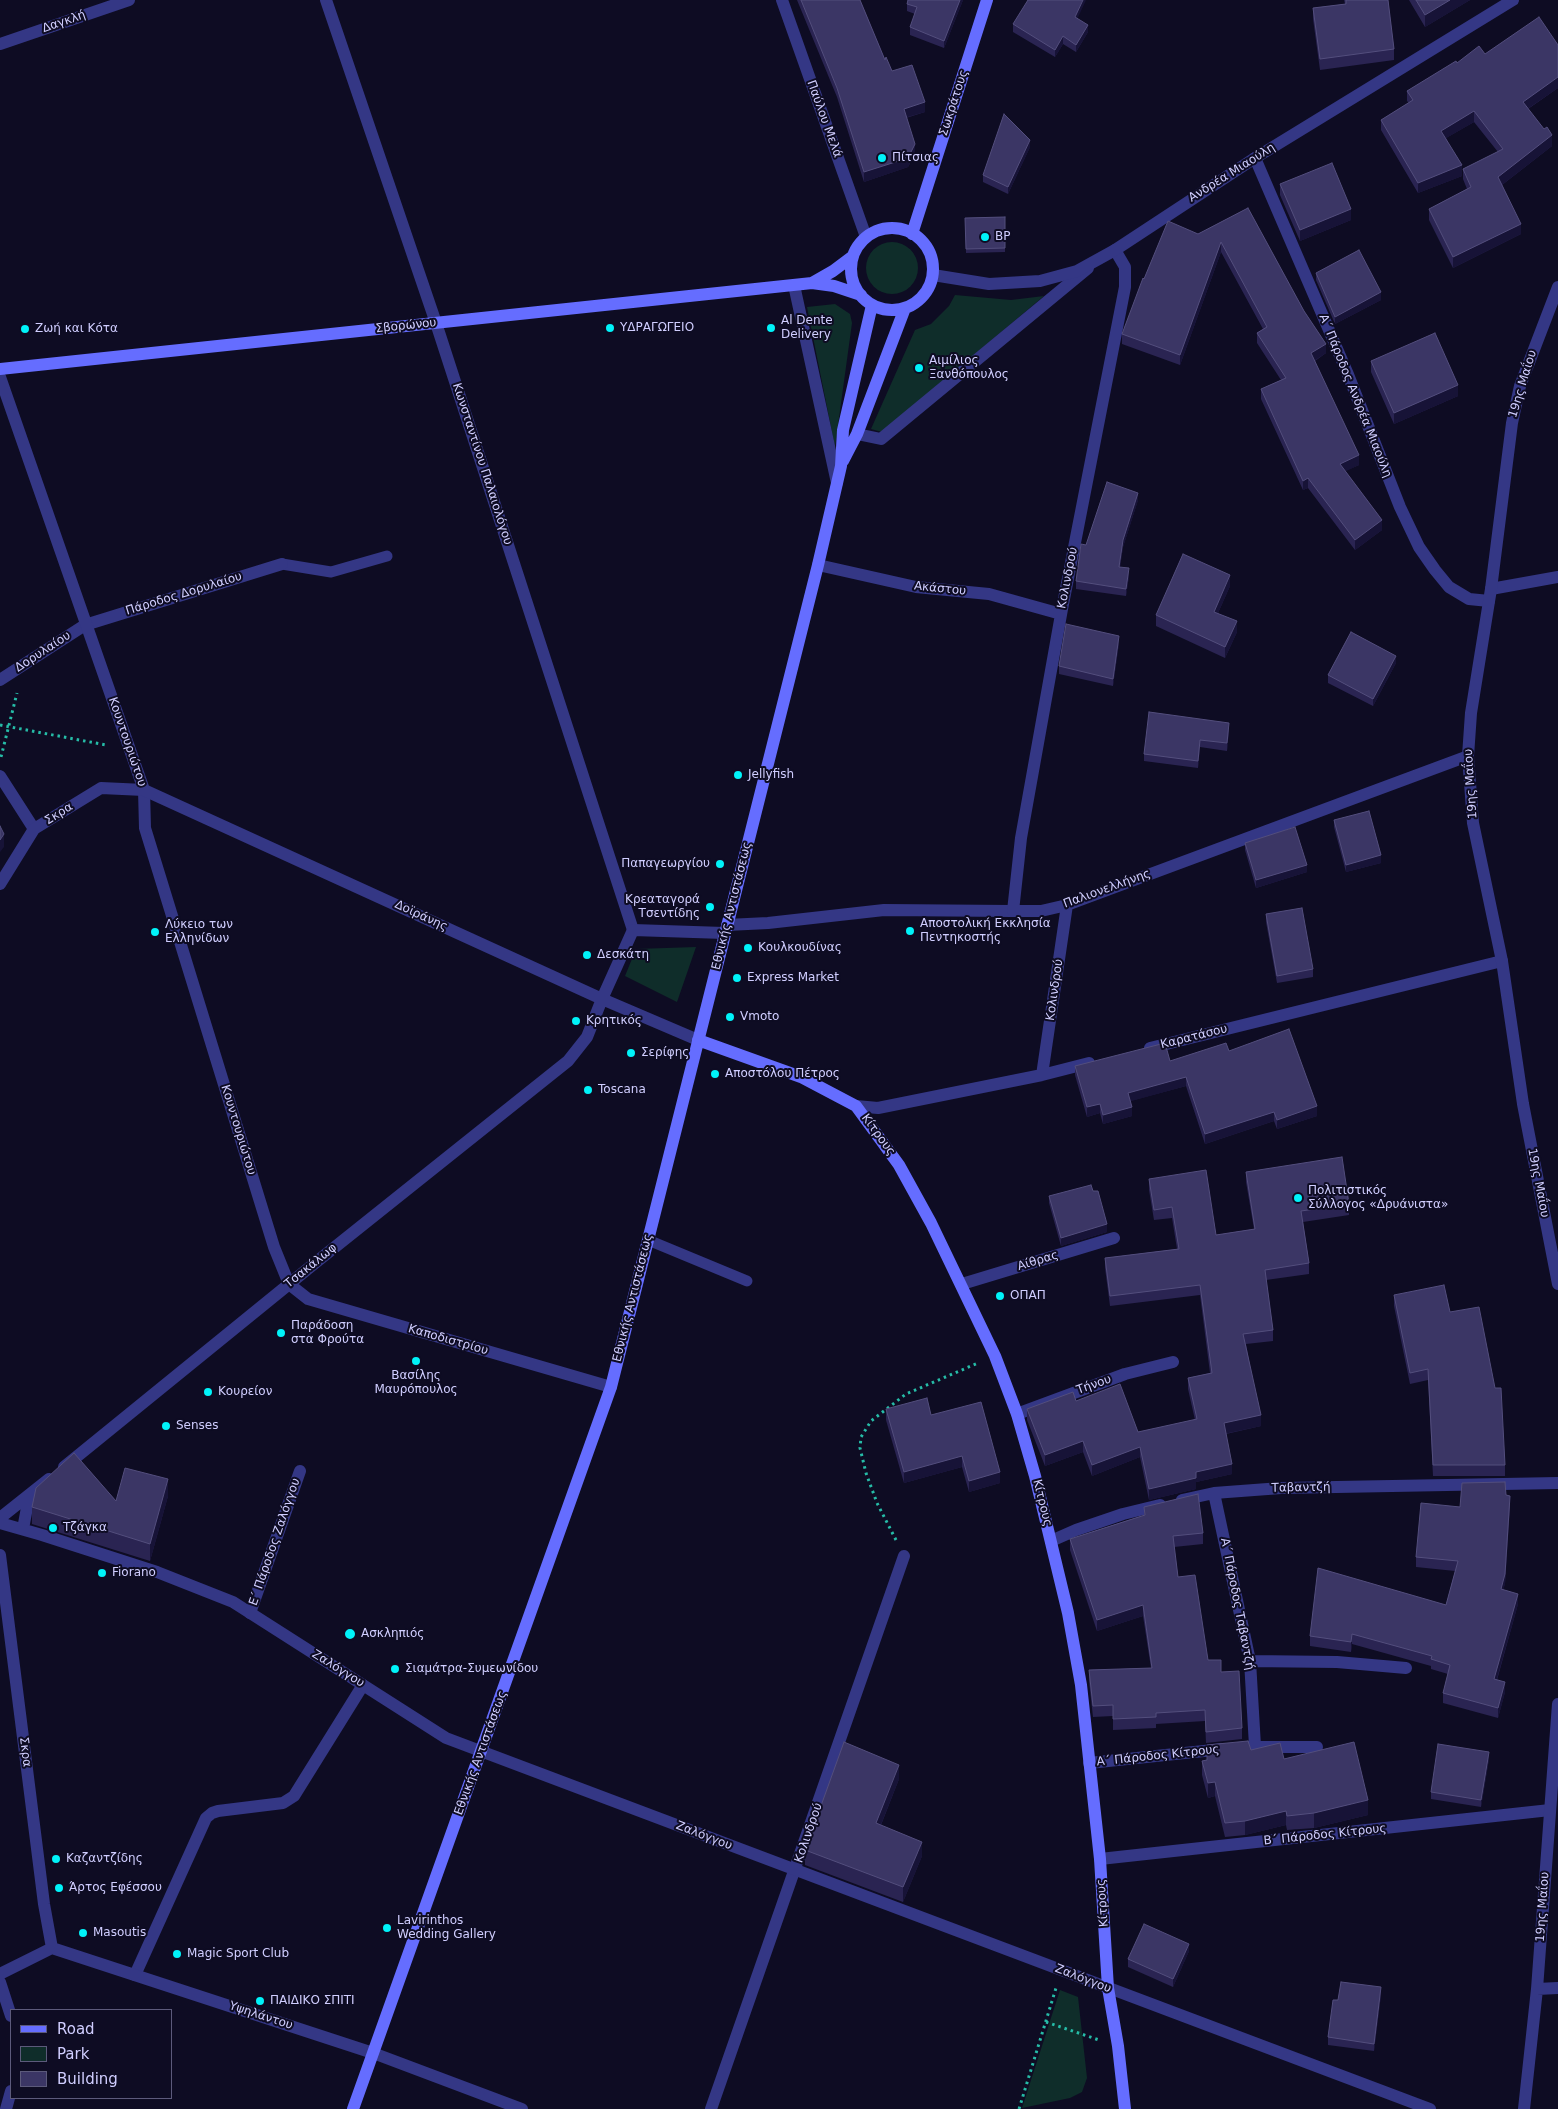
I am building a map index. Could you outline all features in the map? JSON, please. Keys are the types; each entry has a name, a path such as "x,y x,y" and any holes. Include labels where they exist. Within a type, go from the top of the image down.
{"main road":[{"name":"Σωκράτους","path":"912,234 987,0"},
{"path":"901,229 912,234 922,241 933,263 933,275 930,286 924,295 905,308 883,309 872,305 856,289 852,279 853,256 858,246 866,237 877,231 901,229"},
{"path":"812,283 833,271 853,256"},
{"name":"Σβορώνου","path":"0,369 812,283"},
{"path":"812,283 834,286 861,295"},
{"path":"841,466 843,430 872,305"},
{"path":"841,466 857,434 905,308"},
{"name":"Εθνικής Αντιστάσεως","path":"353,2109 611,1387 818,565 841,466"},
{"name":"Κίτρους","path":"698,1040 801,1077 856,1106 899,1165 962,1284 995,1356 1017,1414 1051,1541 1068,1613 1081,1685 1100,1859 1108,1988 1118,2046 1125,2109"}],"street":[{"name":"Δαγκλή","path":"0,44 129,0"},
{"name":"Κωνσταντίνου Παλαιολόγου","path":"326,0 436,323 633,930"},
{"name":"Παύλου Μελά","path":"782,0 866,237"},
{"name":"Ανδρέα Μιαούλη","path":"933,275 989,284 1040,281 1077,271 1115,250 1255,158 1513,0"},
{"name":"Α΄ Πάροδος Ανδρέα Μιαούλη","path":"1255,158 1347,372 1400,507 1419,546 1449,587 1470,599 1490,595"},
{"name":"Κολινδρού","path":"1013,911 1021,838 1061,614 1125,287 1125,267 1115,250"},
{"path":"857,434 881,439 1098,260"},
{"path":"794,285 837,482"},
{"name":"19ης Μαΐου","path":"1558,287 1528,364 1512,423 1490,595 1471,713 1468,756 1473,823 1502,961 1523,1104 1558,1284"},
{"name":"Κουντουριώτου","path":"0,377 144,790 145,828 274,1247 289,1284"},
{"name":"Πάροδος Δορυλαίου","path":"85,625 282,564"},
{"name":"Ακάστου","path":"818,565 916,587 989,594 1061,614"},
{"path":"1490,595 1558,577"},
{"name":"Δορυλαίου","path":"1,678 85,625"},
{"name":"Παλιονελλήνης","path":"633,930 726,929 884,910 1041,911 1067,905 1468,756"},
{"path":"0,776 34,829"},
{"name":"Σκρα","path":"0,884 34,829 101,788 144,790"},
{"name":"Δοϊράνης","path":"144,790 602,1000 698,1040"},
{"name":"Κολινδρού","path":"1042,1075 1067,905"},
{"name":"Τσακάλωφ","path":"0,1518 568,1061 588,1037 633,930"},
{"name":"Καρατάσου","path":"1139,1050 1502,961"},
{"path":"856,1106 878,1108 1042,1075 1100,1060"},
{"name":"Αίθρας","path":"962,1284 1114,1238"},
{"name":"Καποδιστρίου","path":"289,1284 308,1299 611,1387"},
{"name":"Τήνου","path":"1017,1414 1125,1374 1173,1362"},
{"name":"Ε΄ Πάροδος Ζαλόγγου","path":"250,1613 300,1470"},
{"name":"Ταβαντζή","path":"1051,1541 1076,1530 1123,1514 1214,1493 1281,1488 1558,1483"},
{"path":"23,1529 28,1502 37,1488"},
{"name":"Α΄ Πάροδος Ταβαντζή","path":"1214,1493 1250,1661 1255,1746"},
{"name":"Ζαλόγγου","path":"0,1523 157,1572 233,1602 446,1738 1430,2109"},
{"name":"Σκρα","path":"0,1555 44,1904 52,1948"},
{"name":"Κολινδρού","path":"711,2109 904,1556"},
{"path":"1250,1661 1337,1662 1406,1668"},
{"path":"135,1975 206,1818 218,1811 282,1803 294,1796 363,1685"},
{"name":"19ης Μαΐου","path":"1524,2109 1537,1989 1558,1704"},
{"name":"Α΄ Πάροδος Κίτρους","path":"1089,1763 1255,1746 1317,1747"},
{"name":"Β΄ Πάροδος Κίτρους","path":"1100,1859 1550,1810"},
{"path":"0,1974 52,1948"},
{"name":"Υψηλάντου","path":"52,1948 372,2053 522,2109"},
{"path":"0,1982 10,2013"},
{"path":"1537,1989 1558,1988"},
{"path":"6,2109 10,2095"}],"lane":[{"path":"282,564 331,572 387,556"},
{"path":"648,1240 747,1280"}],"path":[{"path":"0,760 17,692"},
{"path":"0,725 106,745"},
{"path":"904,1556 877,1503 868,1480 860,1448 861,1436 871,1421 906,1394 995,1356"},
{"path":"1019,2109 1061,1970"},
{"path":"1045,2022 1118,2046"}],"green space":[{"path":"887,242 897,242 911,249 918,263 918,273 911,287 897,294 887,294 877,290 870,283 866,273 866,263 870,253 877,246"},
{"path":"955,295 1011,300 1044,296 882,432 871,429 915,330 931,324 949,306"},
{"path":"835,304 850,314 852,323 835,447 807,307"},
{"path":"696,947 677,1002 625,976 636,949"},
{"path":"1060,1990 1078,1997 1087,2078 1082,2092 1070,2098 1022,2108"}],"building":[{"path":"801,0 860,0 885,60 886,57 892,71 912,65 925,102 904,109 915,144 908,158 864,172 837,88"},
{"path":"908,0 960,0 944,41 910,27 917,7 907,4"},
{"path":"1028,0 1083,0 1075,17 1088,25 1076,45 1063,36 1055,50 1013,24"},
{"path":"1346,0 1388,0 1394,49 1320,59 1313,8 1346,4"},
{"path":"1416,0 1450,0 1425,15"},
{"path":"1539,17 1558,45 1558,77 1523,102 1544,129 1547,127 1552,135 1498,177 1521,224 1453,257 1429,209 1471,187 1463,169 1503,149 1474,111 1441,131 1462,165 1418,183 1381,120 1413,100 1407,91 1456,61 1457,63 1479,46 1485,54"},
{"path":"1004,114 1030,140 1008,187 983,175"},
{"path":"1332,163 1351,209 1300,230 1280,184"},
{"path":"1248,208 1304,311 1326,344 1311,353 1359,455 1340,464 1382,520 1355,540 1308,478 1303,481 1261,389 1286,378 1257,333 1267,327 1221,242 1180,355 1122,334 1143,278 1168,221 1198,234"},
{"name":"BP","path":"1005,217 1005,248 966,249 965,218"},
{"path":"1359,250 1381,292 1335,317 1316,273"},
{"path":"1435,333 1458,385 1394,413 1371,361"},
{"path":"1107,482 1138,493 1123,540 1119,567 1129,568 1126,589 1076,581 1081,544 1086,545"},
{"path":"1183,554 1230,575 1214,612 1237,621 1225,647 1156,615"},
{"path":"1066,624 1119,636 1113,679 1059,666"},
{"path":"1351,632 1396,656 1373,699 1328,675"},
{"path":"1149,712 1229,723 1227,743 1200,740 1198,761 1144,754"},
{"path":"1369,811 1381,855 1346,865 1334,820"},
{"path":"0,826 4,834 0,840"},
{"path":"1295,827 1307,865 1256,880 1245,843"},
{"path":"1302,908 1313,969 1277,976 1266,914"},
{"path":"1289,1029 1317,1106 1277,1120 1274,1112 1205,1134 1186,1077 1128,1093 1132,1107 1103,1115 1100,1104 1087,1107 1075,1066 1165,1043 1170,1061 1226,1043 1229,1051"},
{"path":"1342,1157 1349,1204 1301,1211 1309,1263 1265,1270 1273,1330 1243,1334 1261,1415 1224,1423 1232,1464 1196,1472 1196,1478 1149,1489 1140,1447 1092,1465 1083,1441 1045,1455 1027,1409 1073,1392 1076,1401 1120,1384 1138,1432 1197,1419 1188,1378 1212,1373 1200,1285 1110,1296 1105,1258 1179,1249 1172,1207 1154,1210 1149,1179 1206,1170 1216,1235 1255,1229 1246,1172"},
{"path":"1091,1185 1093,1191 1098,1191 1107,1224 1061,1238 1049,1196"},
{"path":"1444,1285 1450,1312 1479,1307 1495,1388 1501,1388 1505,1465 1433,1465 1428,1369 1410,1373 1394,1295"},
{"path":"927,1398 931,1415 981,1402 1000,1472 969,1481 962,1456 904,1472 886,1409"},
{"path":"74,1453 116,1501 125,1468 168,1479 150,1544 32,1507 36,1488"},
{"path":"1505,1482 1506,1495 1510,1496 1505,1574 1501,1589 1518,1594 1494,1679 1505,1682 1498,1708 1443,1693 1450,1665 1431,1659 1432,1656 1352,1634 1351,1642 1310,1636 1318,1568 1446,1605 1458,1561 1416,1557 1421,1503 1460,1507 1462,1483"},
{"path":"1198,1494 1203,1533 1173,1536 1178,1577 1195,1575 1208,1660 1221,1660 1221,1672 1239,1671 1242,1728 1206,1732 1205,1710 1156,1713 1156,1717 1113,1719 1113,1705 1093,1706 1089,1670 1152,1668 1143,1605 1097,1620 1070,1539 1145,1515 1144,1507"},
{"path":"1248,1741 1251,1750 1280,1743 1284,1759 1354,1742 1368,1800 1314,1813 1287,1816 1286,1811 1245,1821 1225,1823 1215,1782 1208,1783 1202,1761 1207,1760 1207,1745"},
{"path":"844,1742 899,1765 876,1823 922,1842 903,1887 805,1850"},
{"path":"1438,1744 1489,1752 1481,1800 1431,1792"},
{"path":"1144,1924 1189,1944 1173,1979 1128,1959"},
{"path":"1341,1982 1381,1987 1374,2044 1328,2037 1333,2000 1338,2000"}],"place":[{"name":"Πίτσιας","path":"882,158"},
{"name":"BP","path":"985,237"},
{"name":"ΥΔΡΑΓΩΓΕΙΟ","path":"610,328"},
{"name":"Al Dente Delivery","path":"771,328"},
{"name":"Ζωή και Κότα","path":"25,329"},
{"name":"Αιμίλιος Ξανθόπουλος","path":"919,368"},
{"name":"Jellyfish","path":"738,775"},
{"name":"Παπαγεωργίου","path":"720,864"},
{"name":"Κρεαταγορά Τσεντίδης","path":"710,907"},
{"name":"Αποστολική Εκκλησία Πεντηκοστής","path":"910,931"},
{"name":"Λύκειο των Ελληνίδων","path":"155,932"},
{"name":"Κουλκουδίνας","path":"748,948"},
{"name":"Δεσκάτη","path":"587,955"},
{"name":"Express Market","path":"737,978"},
{"name":"Vmoto","path":"730,1017"},
{"name":"Κρητικός","path":"576,1021"},
{"name":"Σερίφης","path":"631,1053"},
{"name":"Αποστόλου Πέτρος","path":"715,1074"},
{"name":"Toscana","path":"588,1090"},
{"name":"Πολιτιστικός Σύλλογος «Δρυάνιστα»","path":"1298,1198"},
{"name":"ΟΠΑΠ","path":"1000,1296"},
{"name":"Παράδοση στα Φρούτα","path":"281,1333"},
{"name":"Βασίλης Μαυρόπουλος","path":"416,1361"},
{"name":"Κουρείον","path":"208,1392"},
{"name":"Senses","path":"166,1426"},
{"name":"Τζάγκα","path":"53,1528"},
{"name":"Fiorano","path":"102,1573"},
{"name":"Ασκληπιός","path":"350,1634"},
{"name":"Σιαμάτρα-Συμεωνίδου","path":"395,1669"},
{"name":"Καζαντζίδης","path":"56,1859"},
{"name":"Άρτος Εφέσσου","path":"59,1888"},
{"name":"Lavirinthos Wedding Gallery","path":"387,1928"},
{"name":"Masoutis","path":"83,1933"},
{"name":"Magic Sport Club","path":"177,1954"},
{"name":"ΠΑΙΔΙΚΟ ΣΠΙΤΙ","path":"260,2001"}]}
